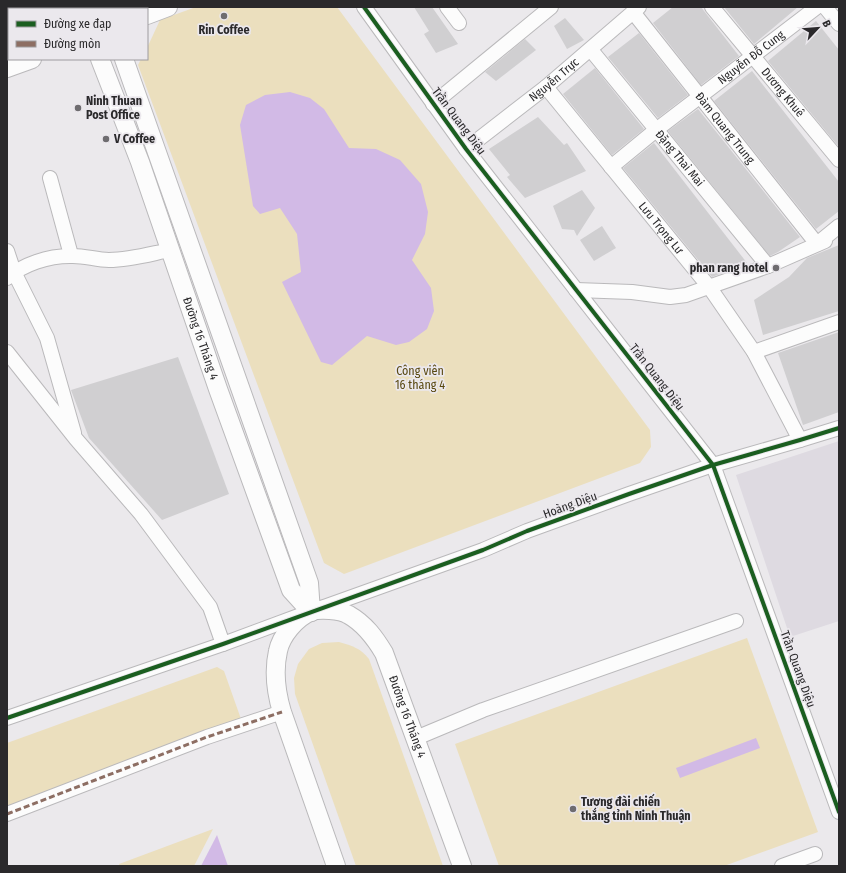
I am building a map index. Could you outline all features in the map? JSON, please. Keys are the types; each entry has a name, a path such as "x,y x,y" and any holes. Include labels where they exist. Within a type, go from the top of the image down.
{"main road":[{"path":"148,15 168,7"},
{"path":"7,68 29,60"},
{"name":"Đường 16 Tháng 4","path":"100,60 140,162 218,389 291,590 311,612"},
{"name":"Đường 16 Tháng 4","path":"124,60 309,583 311,612"},
{"path":"140,162 158,155"},
{"path":"191,310 210,302"},
{"path":"218,389 238,382"},
{"name":"Đường 16 Tháng 4","path":"311,612 329,610 348,614 362,624 373,636 384,653 462,866"},
{"path":"311,612 296,622 285,635 278,650 276,688 282,712 336,866"}],"street":[{"name":"Trần Quang Diệu","path":"364,7 466,148 713,465 834,782 839,812"},
{"path":"447,7 459,22"},
{"path":"433,104 551,7"},
{"name":"Dương Khuê","path":"712,7 839,160"},
{"name":"Nguyễn Đỗ Cung","path":"611,167 656,130 817,7"},
{"path":"825,7 839,24"},
{"name":"Nguyễn Trực","path":"466,148 546,87 636,10"},
{"name":"Đàm Quang Trung","path":"636,10 701,96 817,244"},
{"name":"Đặng Thai Mai","path":"591,50 768,266"},
{"name":"Lưu Trọng Lư","path":"546,87 710,288 754,352 800,440"},
{"path":"50,178 71,256"},
{"path":"817,244 839,226"},
{"path":"576,290 632,292 670,298 686,295 710,288 768,266 817,244 839,237"},
{"path":"11,275 36,262 52,258 71,256 109,260 126,259 170,250"},
{"path":"7,251 11,275 47,338 76,439"},
{"path":"754,352 839,322"},
{"path":"7,352 76,439 141,514 210,608 223,644"},
{"name":"Hoàng Diệu","path":"7,718 223,644 483,550 527,531 588,508 713,465 839,428"},
{"path":"416,738 483,710 736,621"},
{"path":"7,814 207,737 282,712"},
{"path":"782,866 815,854"}],"shaded area":[{"path":"290,92 310,98 324,109 349,148 376,149 400,160 421,184 428,212 425,234 412,260 431,288 434,311 427,329 409,342 396,345 367,336 332,365 321,362 282,282 301,272 297,234 280,208 260,214 253,206 240,125 246,105 265,95"},
{"path":"839,441 839,621 790,637 736,475"},
{"path":"756,738 760,748 680,778 676,768"},
{"path":"217,835 228,866 201,866"}],"green space":[{"name":"Công viên 16 tháng 4","path":"196,7 337,7 650,430 651,447 640,463 344,574 324,563 138,65 140,60 148,60 148,46 160,20"},
{"path":"747,638 818,832 724,866 499,866 455,744"},
{"path":"339,642 356,648 369,659 443,866 356,866 295,694 294,678 298,664 309,649 322,643"},
{"path":"217,667 224,671 241,719 7,808 7,743"},
{"path":"213,829 194,866 120,866 119,864"}],"building":[{"path":"414,7 432,7 458,44 436,53 424,34 429,31"},
{"path":"673,7 701,7 739,56 701,85 653,23"},
{"path":"724,7 798,7 754,44"},
{"path":"565,18 584,40 567,49 554,26"},
{"path":"816,21 839,50 839,147 768,61"},
{"path":"639,33 688,95 658,118 608,57"},
{"path":"525,39 536,50 496,81 485,72"},
{"path":"595,68 644,129 612,155 563,94"},
{"path":"752,71 839,182 839,211 816,229 714,101"},
{"path":"698,109 800,237 778,252 770,256 668,131"},
{"path":"538,117 564,145 567,143 586,171 525,198 507,177 510,175 489,149"},
{"path":"654,143 747,263 712,277 623,168"},
{"path":"582,190 595,208 577,236 574,230 562,229 553,206"},
{"path":"602,226 616,248 594,261 580,240"},
{"path":"839,245 839,311 763,335 754,300 789,277 807,258"},
{"path":"839,332 839,412 803,425 778,353"},
{"path":"178,357 229,494 162,520 89,438 71,390"}],"marked path":[{"path":"7,814 207,737 282,712"}],"cycle path":[{"path":"364,7 466,149 713,465 839,812"},
{"path":"7,718 223,644 483,550 527,531 629,494 713,465 839,428"}],"place":[{"name":"Rin Coffee","path":"224,16"},
{"name":"Ninh Thuan Post Office","path":"78,108"},
{"name":"V Coffee","path":"106,139"},
{"name":"phan rang hotel","path":"776,268"},
{"name":"Tượng đài chiến thắng tỉnh Ninh Thuận","path":"573,809"}]}
